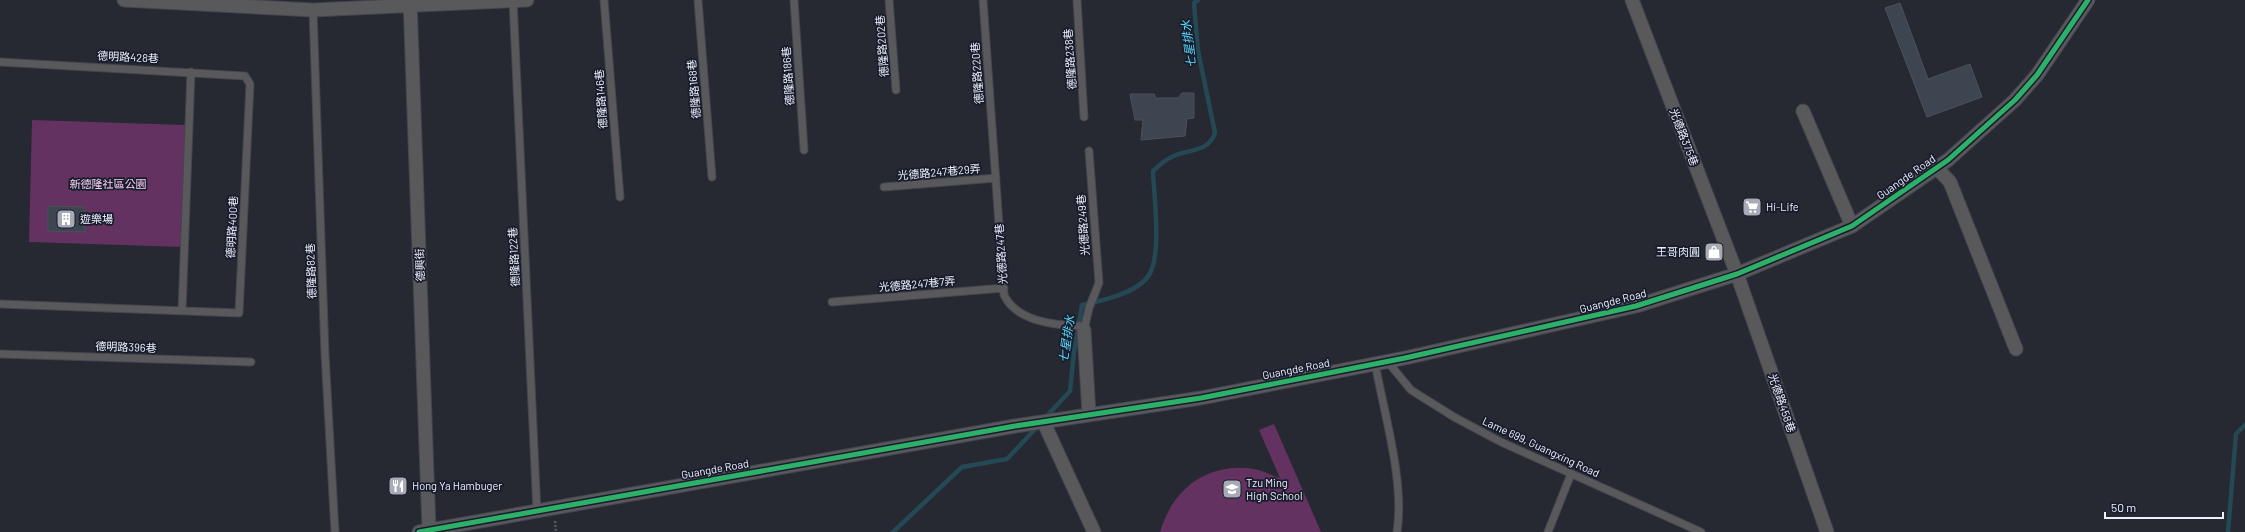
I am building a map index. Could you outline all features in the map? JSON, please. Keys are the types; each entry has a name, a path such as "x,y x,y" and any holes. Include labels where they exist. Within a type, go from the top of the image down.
{"street":[{"path":"124,0 313,10 410,3 527,0"},
{"name":"光德路375巷","path":"1632,0 1737,274"},
{"name":"Guangde Road","path":"424,531 1015,426 1044,423 1088,414 1201,398 1381,362 1636,306 1737,274 1852,226 1937,168 2015,100 2037,75 2088,0"},
{"name":"德興街","path":"410,3 424,531"},
{"path":"1803,111 1852,226"},
{"path":"1937,168 1950,182 2016,349"},
{"name":"光德路458巷","path":"1737,274 1827,532"},
{"path":"1083,328 1088,414"},
{"path":"1044,423 1094,532"}],"lane":[{"name":"德隆路122巷","path":"513,0 537,512"},
{"name":"德隆路146巷","path":"604,0 620,197"},
{"name":"德隆路168巷","path":"698,0 712,177"},
{"name":"德隆路186巷","path":"794,0 804,150"},
{"name":"德隆路202巷","path":"889,0 896,90"},
{"name":"德隆路220巷","path":"984,0 993,145"},
{"name":"德隆路238巷","path":"1077,0 1084,117"},
{"name":"德隆路82巷","path":"313,10 324,354 335,532"},
{"name":"德明路428巷","path":"0,62 245,76 250,84"},
{"path":"182,311 191,72"},
{"name":"德明路400巷","path":"0,304 239,313 250,84"},
{"name":"光德路247巷","path":"993,145 1004,288 1007,301 1030,318 1083,328"},
{"name":"光德路249巷","path":"1083,328 1099,283 1089,151"},
{"name":"光德路247巷29弄","path":"884,187 996,178"},
{"name":"光德路247巷7弄","path":"832,302 1004,288"},
{"name":"德明路396巷","path":"0,354 251,362"},
{"path":"1381,362 1400,516 1397,532"},
{"name":"Lame 699, Guangxing Road","path":"1381,362 1411,390 1432,405 1501,442 1701,532"},
{"path":"1548,532 1571,474"}],"green space":[{"name":"新德隆社區公園","path":"32,120 186,125 183,247 29,242"},
{"path":"1274,424 1321,532 1160,532 1166,516 1183,491 1195,481 1207,474 1237,468 1254,469 1280,478 1259,430"}],"building":[{"path":"1900,3 1928,79 1970,64 1982,97 1927,117 1885,8"},
{"path":"1182,93 1194,93 1194,118 1187,119 1185,136 1141,140 1143,120 1135,120 1130,94 1154,94 1156,98 1178,98"},
{"name":"遊樂場","path":"48,206 85,207 85,232 48,231"}],"waterway":[{"name":"七星排水","path":"1044,419 1070,391 1074,352 1082,305 1119,295 1137,287 1149,275 1153,266 1156,240 1156,210 1153,171 1163,162 1172,157 1209,143 1215,133 1198,51 1194,3 1198,0"},
{"path":"2228,532 2236,434 2245,425"},
{"name":"七星排水","path":"893,532 962,467 1007,459 1038,426"}],"cycle path":[{"path":"419,532 1015,426 1201,398 1405,358 1636,306 1737,274 1852,226 1948,160 2015,100 2037,75 2088,0"}],"place":[{"name":"Hi-Life","path":"1752,207"},
{"name":"遊樂場","path":"66,219"},
{"name":"王哥肉圓","path":"1714,252"},
{"name":"Hong Ya Hambuger","path":"398,486"},
{"name":"Tzu Ming High School","path":"1232,489"}]}
